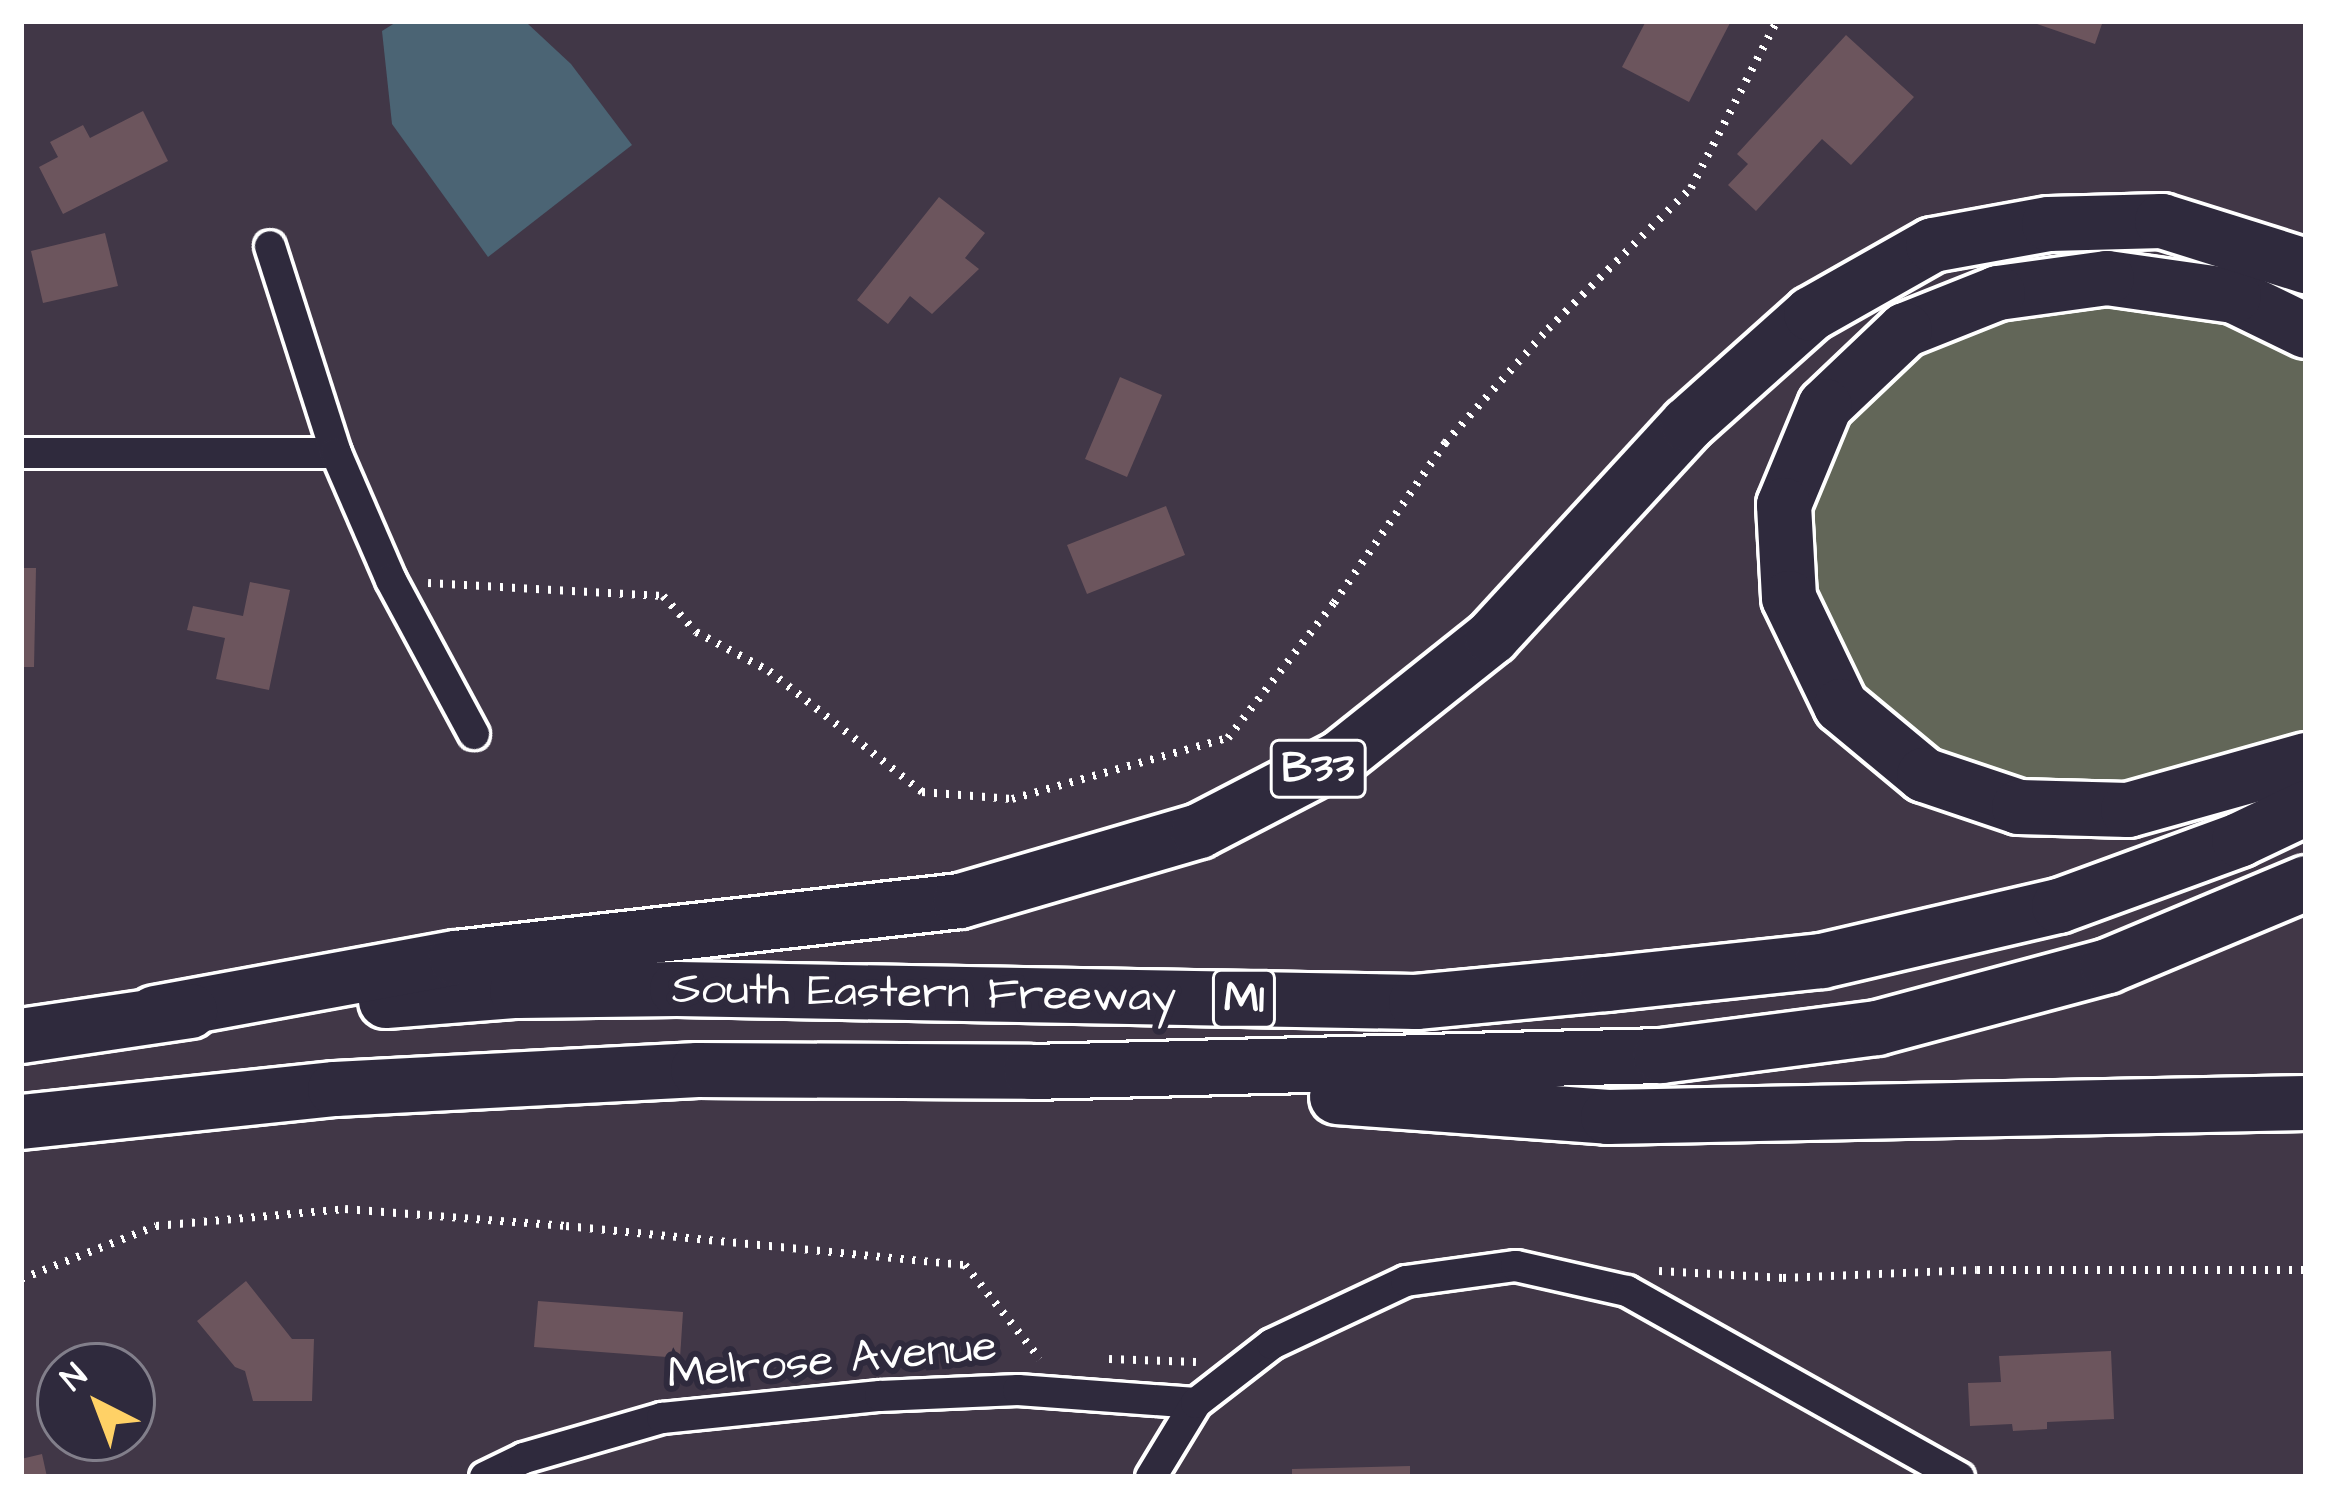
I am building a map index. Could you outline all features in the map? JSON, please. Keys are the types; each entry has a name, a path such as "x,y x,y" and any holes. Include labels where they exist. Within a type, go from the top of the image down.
{"highway":[{"name":"B33","path":"155,1013 456,958 960,901 1199,831 1340,758 1492,637 1688,424 1793,330 1934,245 2049,224 2162,221 2306,266"},
{"path":"2306,331 2234,296 2108,278 1998,293 1905,330 1825,406 1784,506 1790,598 1841,706 1924,775 2019,807 2128,810 2306,760"},
{"name":"South Eastern Freeway","path":"21,1036 155,1013 518,991 1416,1002 1583,987 1822,961 2017,916 2098,894 2306,808"},
{"name":"South Eastern Freeway","path":"21,1122 335,1089 698,1070 1031,1072 1661,1056 1877,1028 2108,966 2306,883"},
{"path":"1031,1072 1566,1116 2306,1103"}],"street":[{"path":"270,246 336,453 391,580 474,734"},
{"path":"21,454 336,453"},
{"path":"1151,1477 1196,1403 1272,1344 1406,1281 1516,1266 1627,1291 1959,1477"},
{"name":"Melrose Avenue","path":"485,1477 524,1458 662,1418 880,1396 1018,1390 1196,1403"}],"path":[{"path":"391,580 663,596 696,632 769,671 922,793 1012,800 1228,738 1334,603 1445,443 1548,329 1691,188 1777,21"},
{"path":"21,1279 156,1226 344,1209 521,1222 965,1265 1037,1359 1057,1359"},
{"path":"1654,1270 1783,1278 1977,1270 2306,1270"},
{"path":"1097,1359 1196,1362"}],"green space":[{"path":"2107,278 2306,331 2306,760 2128,810 1924,775 1789,598 1825,406 1905,330"}],"water":[{"path":"398,21 528,24 571,64 632,145 488,257 392,124 382,31"}],"building":[{"path":"1646,21 1731,21 1689,102 1622,67"},
{"path":"2028,21 2103,21 2095,44"},
{"path":"1846,35 1914,97 1851,165 1822,139 1756,211 1728,185 1748,164 1737,154"},
{"path":"143,111 168,161 63,214 39,167 58,157 50,142 83,125 90,138"},
{"path":"939,197 985,233 965,258 979,269 932,314 910,296 888,324 857,300"},
{"path":"105,233 118,286 43,303 31,251"},
{"path":"1120,377 1162,395 1127,477 1085,459"},
{"path":"1166,506 1185,555 1087,594 1067,545"},
{"path":"21,568 36,568 34,667 21,667"},
{"path":"250,582 290,590 269,690 216,679 225,638 187,630 193,606 243,616"},
{"path":"246,1281 292,1339 314,1339 312,1401 253,1401 245,1371 235,1367 197,1321"},
{"path":"538,1301 683,1312 680,1358 534,1347"},
{"path":"2111,1351 2114,1419 2047,1422 2047,1429 2013,1431 2012,1424 1970,1426 1968,1383 2001,1382 1999,1356"},
{"path":"36,1455 36,1462 44,1462 47,1477 21,1477 21,1459"},
{"path":"1410,1466 1410,1477 1292,1477 1292,1469"}]}
